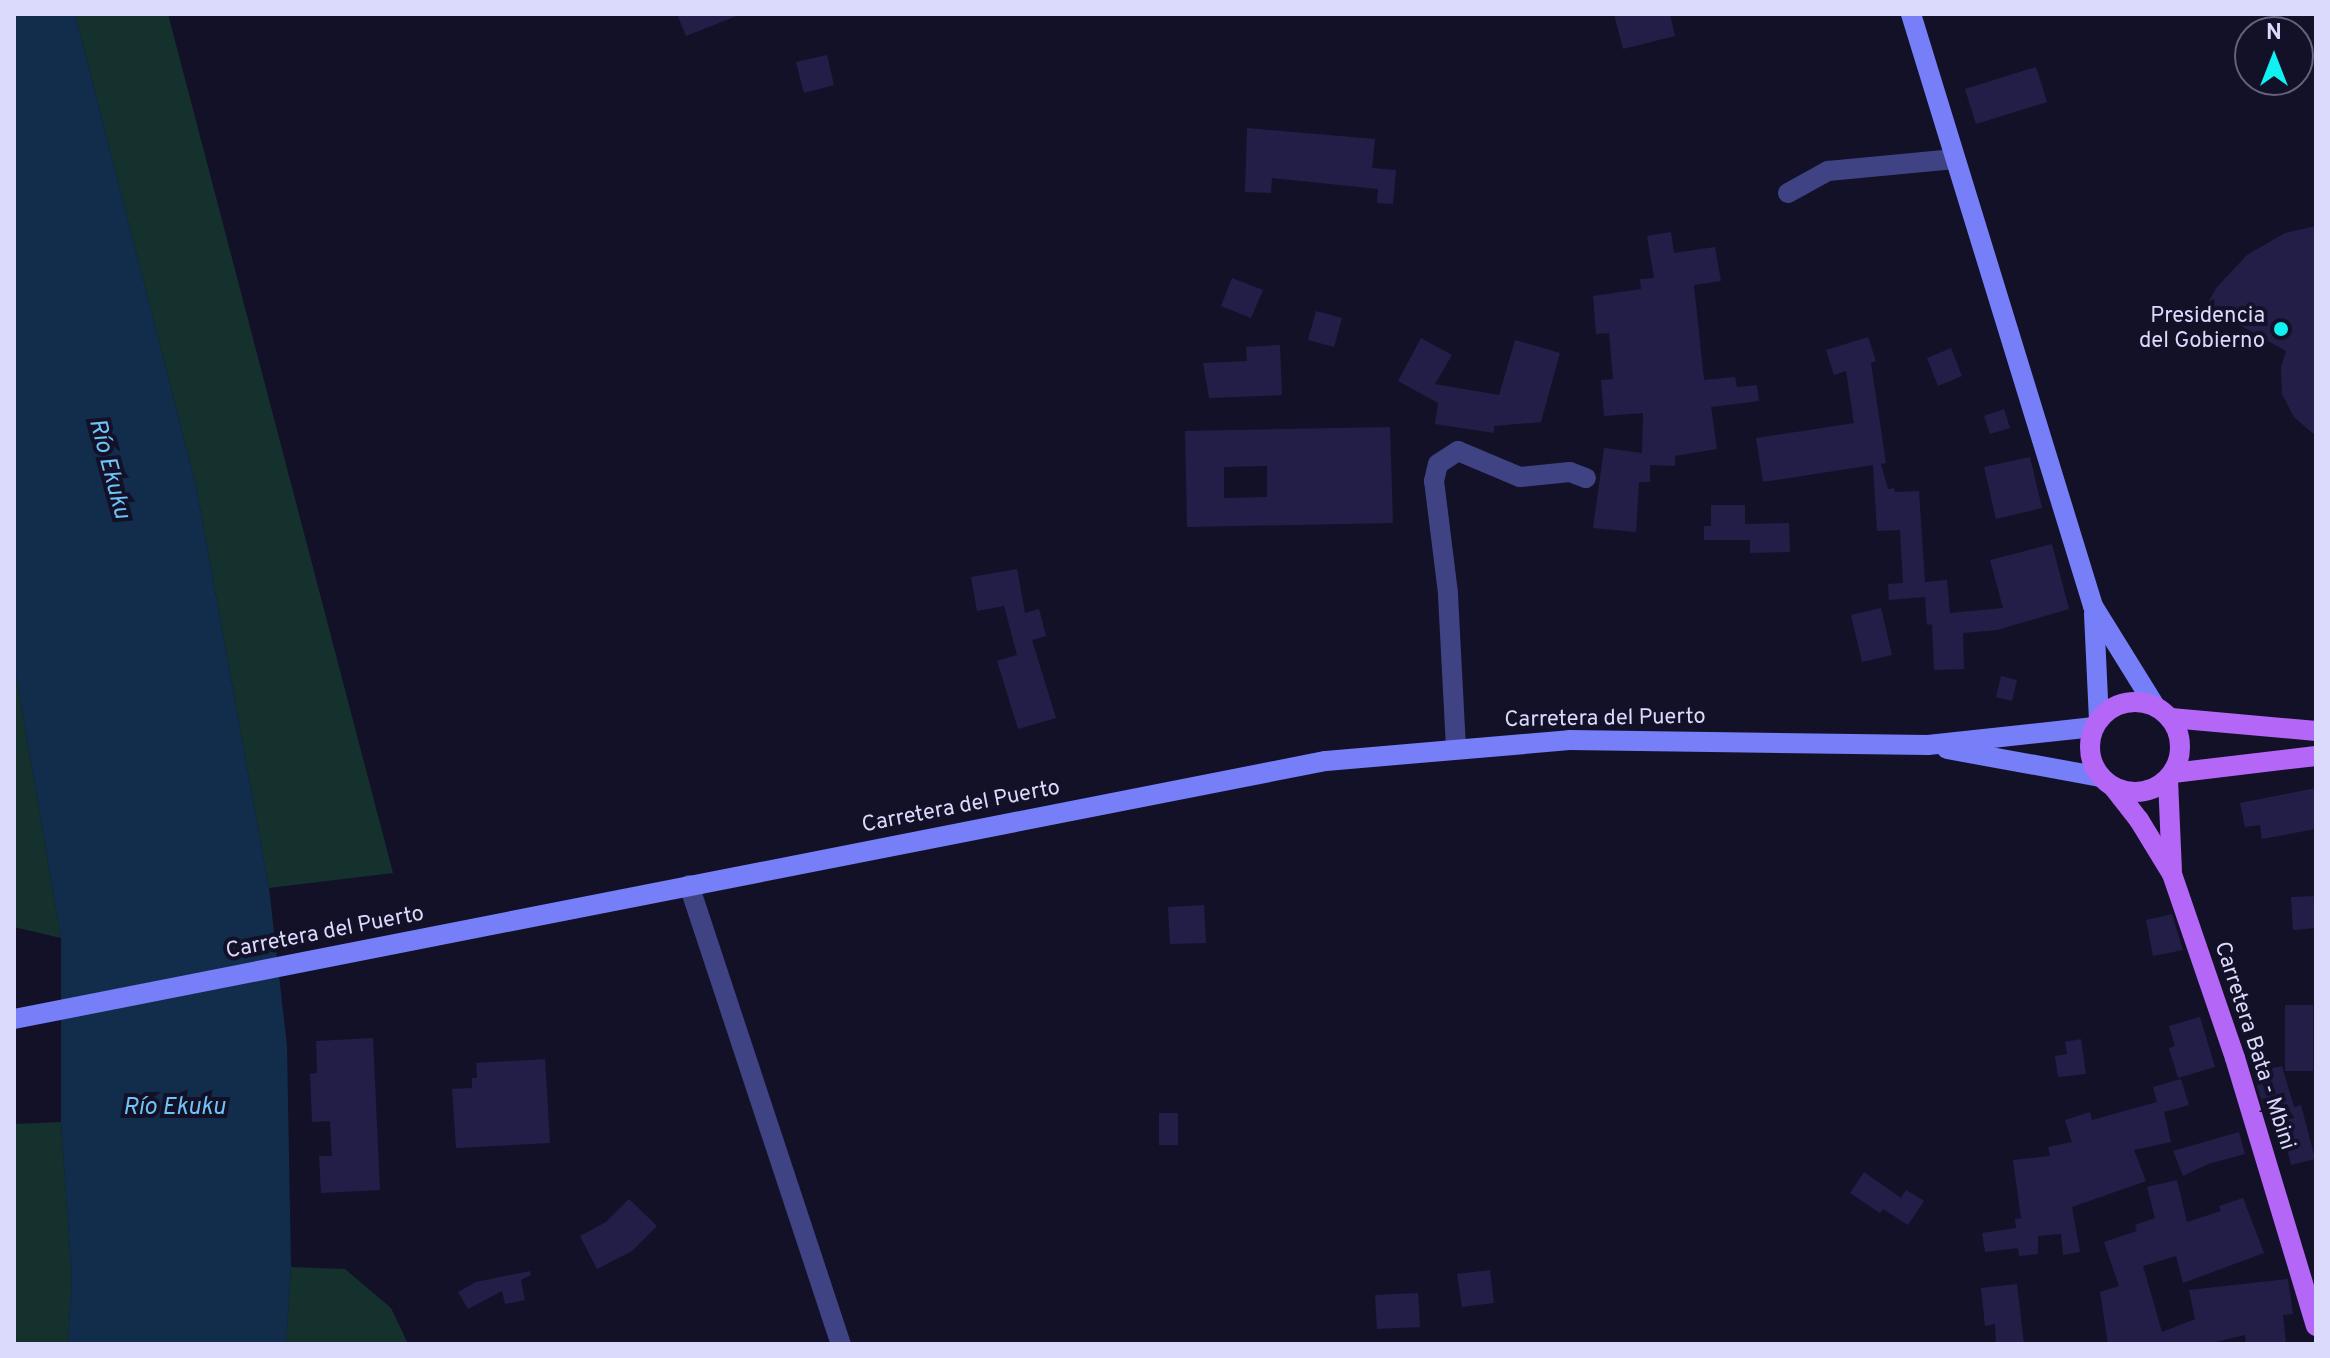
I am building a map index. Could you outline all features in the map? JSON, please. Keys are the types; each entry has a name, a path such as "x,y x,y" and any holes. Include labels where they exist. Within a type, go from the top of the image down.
{"main road":[{"path":"1911,14 2093,606 2097,724 2090,753 2107,782 2142,793 2170,776 2316,756"},
{"path":"2093,606 2181,739 2179,762 2170,776"},
{"path":"2097,724 2125,703 2163,712 2316,731"},
{"name":"Carretera del Puerto","path":"14,1019 1326,761 1569,740 1928,745 2097,724"},
{"name":"Carretera del Puerto","path":"1928,745 2107,782"},
{"name":"Carretera Bata - Mbini","path":"2170,776 2172,874"},
{"name":"Carretera Bata - Mbini","path":"2107,782 2139,820 2172,874 2235,1058 2316,1326"}],"street":[{"path":"1788,193 1828,171 1954,159"},
{"path":"1456,748 1448,593 1435,496 1438,464 1458,451 1520,477 1570,472 1586,478"},
{"path":"689,885 841,1344"}],"green space":[{"path":"75,14 168,14 393,873 269,888 196,486"},
{"path":"14,662 61,938 14,927"},
{"path":"61,1122 72,1279 68,1344 14,1344 14,1124"},
{"path":"291,1267 345,1269 391,1308 408,1344 286,1344"}],"water":[{"name":"Río Ekuku","path":"14,14 75,14 196,486 269,888 287,1046 291,1267 286,1344 68,1344 72,1279 61,1122 61,938 14,662"}],"building":[{"path":"677,14 739,14 739,15 686,36"},
{"path":"1614,14 1670,14 1675,36 1623,49"},
{"path":"827,55 834,85 804,93 796,62"},
{"path":"2036,67 2047,102 1976,124 1965,89"},
{"path":"1247,128 1375,139 1372,168 1396,170 1393,204 1377,203 1378,189 1272,178 1271,193 1245,192"},
{"name":"Presidencia del Gobierno","path":"2316,226 2316,436 2294,417 2282,394 2281,368 2286,351 2206,306 2217,287 2247,255 2285,233"},
{"path":"1671,232 1674,253 1715,247 1721,281 1694,285 1704,380 1735,377 1737,387 1757,385 1759,401 1711,407 1717,449 1675,456 1675,466 1650,465 1650,482 1639,482 1636,532 1593,528 1604,448 1642,453 1643,413 1604,416 1601,380 1613,379 1609,333 1596,334 1593,296 1641,289 1640,279 1654,278 1647,236"},
{"path":"1232,278 1263,290 1251,318 1221,306"},
{"path":"1316,311 1342,318 1334,347 1308,340"},
{"path":"1868,337 1876,361 1871,363 1886,463 1881,464 1888,489 1894,488 1895,492 1919,491 1925,582 1947,580 1950,613 2003,608 1990,560 2052,544 2069,609 1997,630 1963,633 1964,669 1934,670 1932,624 1927,625 1925,597 1889,600 1888,584 1903,583 1900,530 1877,531 1873,465 1763,482 1756,438 1854,423 1846,371 1834,375 1826,350"},
{"path":"1421,338 1452,355 1435,384 1499,395 1515,340 1560,353 1541,422 1494,426 1494,433 1435,424 1438,403 1398,381"},
{"path":"1280,345 1282,395 1209,398 1203,363 1247,361 1246,347"},
{"path":"1951,348 1962,376 1938,386 1927,358"},
{"path":"2004,409 2010,428 1990,434 1984,416"},
{"path":"1390,427 1393,523 1187,527 1185,431","holes":["1267,466 1267,497 1224,498 1224,467"]},
{"path":"2030,457 2042,508 1996,519 1984,467"},
{"path":"1711,505 1745,505 1745,524 1789,523 1790,552 1750,553 1750,540 1704,540 1704,526 1711,526"},
{"path":"1017,569 1025,613 1039,609 1046,636 1032,640 1056,718 1018,729 997,661 1017,655 1004,606 977,611 971,577"},
{"path":"1881,608 1892,655 1862,662 1851,615"},
{"path":"2001,676 2017,680 2012,701 1996,697"},
{"path":"2316,788 2316,829 2262,839 2260,825 2245,827 2240,803"},
{"path":"2316,896 2316,928 2293,930 2291,897"},
{"path":"1204,905 1206,943 1170,944 1168,907"},
{"path":"2172,914 2183,950 2153,956 2146,920"},
{"path":"2285,1005 2313,1005 2313,1071 2285,1071"},
{"path":"2200,1017 2215,1067 2178,1078 2169,1048 2175,1046 2169,1026"},
{"path":"373,1038 380,1190 321,1193 319,1156 332,1156 330,1121 312,1122 310,1074 317,1073 316,1041"},
{"path":"2081,1039 2086,1074 2058,1077 2055,1056 2067,1054 2065,1042"},
{"path":"545,1059 550,1143 456,1148 452,1089 472,1088 472,1078 477,1078 476,1063"},
{"path":"2282,1066 2294,1107 2301,1105 2315,1159 2291,1165 2276,1105 2264,1109 2253,1073"},
{"path":"2181,1079 2189,1105 2164,1112 2171,1142 2134,1150 2146,1181 2072,1207 2080,1252 2063,1255 2061,1234 2038,1236 2038,1254 2019,1256 2018,1248 1985,1252 1982,1233 2016,1228 2015,1219 2021,1218 2013,1160 2050,1156 2048,1147 2072,1142 2065,1120 2090,1112 2092,1120 2157,1102 2153,1087"},
{"path":"1159,1113 1178,1113 1178,1145 1159,1145"},
{"path":"2239,1132 2245,1154 2208,1164 2183,1176 2173,1151"},
{"path":"1864,1172 1901,1198 1906,1190 1924,1201 1908,1225 1883,1209 1880,1213 1850,1193"},
{"path":"2177,1180 2187,1222 2221,1211 2219,1206 2243,1198 2264,1253 2183,1283 2176,1256 2143,1266 2162,1332 2195,1319 2189,1290 2288,1279 2293,1314 2283,1315 2286,1344 2246,1344 2245,1335 2206,1344 2108,1344 2100,1292 2119,1286 2104,1242 2137,1231 2135,1225 2155,1218 2147,1187"},
{"path":"629,1199 657,1226 632,1251 597,1269 580,1236 606,1222"},
{"path":"1490,1270 1494,1303 1462,1307 1457,1274"},
{"path":"530,1271 531,1275 521,1280 525,1300 505,1304 502,1291 468,1309 458,1292 476,1282"},
{"path":"2017,1284 2024,1344 1996,1344 1995,1324 1985,1326 1981,1288"},
{"path":"1418,1293 1420,1327 1377,1329 1375,1295"}],"place":[{"name":"Presidencia del Gobierno","path":"2281,329"}]}
